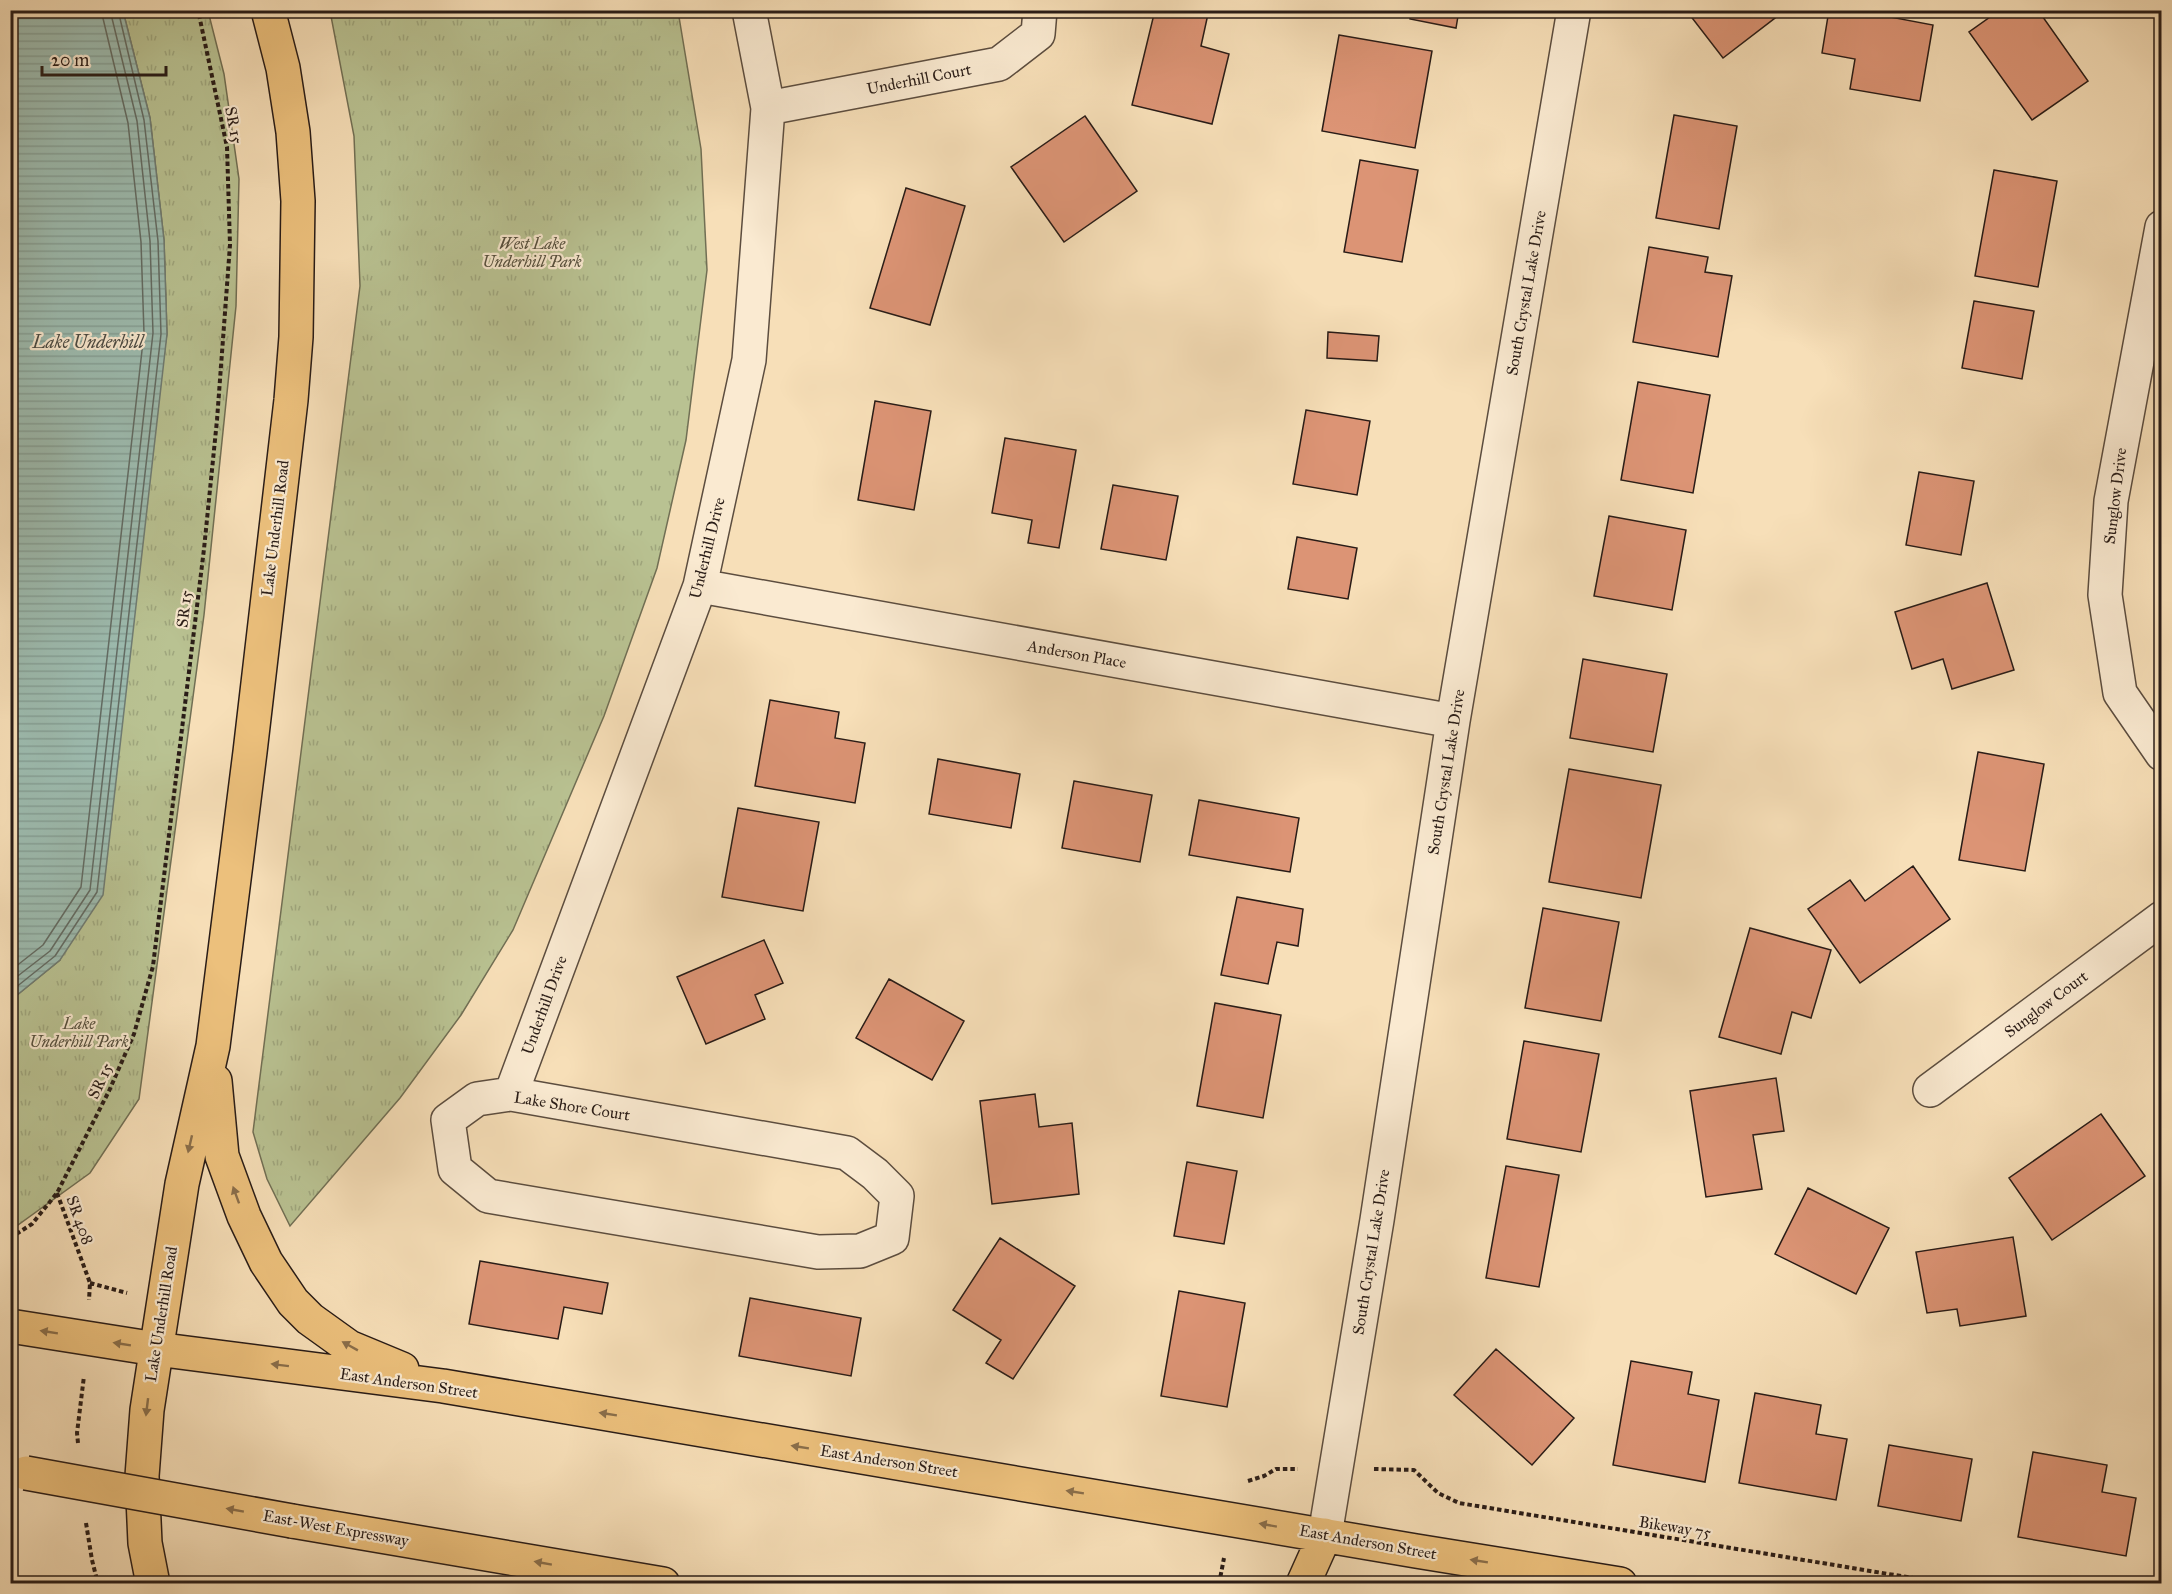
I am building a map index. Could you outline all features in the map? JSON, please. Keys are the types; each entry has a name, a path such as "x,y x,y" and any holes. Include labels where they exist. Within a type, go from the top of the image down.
{"main road":[{"name":"Lake Underhill Road","path":"153,1584 145,1543 142,1476 147,1410 182,1184 213,1046 250,752 291,400 296,337 298,201 293,132 283,68 268,10"},
{"name":"Lake Underhill Road","path":"213,1046 222,1156 244,1216 261,1253 293,1302 310,1319 349,1347 442,1386"},
{"name":"East Anderson Street","path":"10,1326 156,1349 442,1386 1620,1584"},
{"name":"East-West Expressway","path":"18,1472 663,1584"},
{"name":"South Crystal Lake Drive","path":"1303,1584 1325,1535"},
{"name":"South Crystal Lake Drive","path":"1325,1535 1328,1584"}],"street":[{"name":"Underhill Drive","path":"511,1094 700,586 749,360 768,108 749,10"},
{"name":"Underhill Court","path":"768,108 999,64 1038,34 1040,10"},
{"name":"South Crystal Lake Drive","path":"1325,1535 1377,1220 1453,721 1574,10"},
{"name":"Sunglow Drive","path":"2162,227 2111,501 2105,595 2120,693 2162,754"},
{"name":"Anderson Place","path":"700,586 1453,721"},
{"name":"Sunglow Court","path":"1930,1090 2162,918"},
{"name":"Lake Shore Court","path":"511,1094 847,1153 875,1174 897,1196 892,1238 860,1251 818,1252 488,1196 455,1169 448,1120 477,1099 511,1094"}],"path":[{"name":"SR 15","path":"57,1192 109,1091 134,1034 153,966 163,893 210,490 230,245 227,147 198,10"},
{"name":"SR 408","path":"10,1238 32,1224 57,1192"},
{"name":"SR 408","path":"57,1192 90,1283"},
{"path":"1276,1468 1289,1469"},
{"name":"Bikeway 75","path":"1408,1469 1414,1470 1438,1493 1459,1503 1949,1584"},
{"path":"1220,1584 1224,1556"}],"green space":[{"name":"Lake Underhill Park","path":"123,11 208,11 224,74 239,179 236,306 204,615 139,1099 90,1173 11,1230 11,1000 60,960 167,334 164,240 150,118"},
{"name":"West Lake Underhill Park","path":"330,11 678,11 701,149 707,270 686,440 657,568 604,716 513,930 461,1015 400,1098 290,1226 267,1179 253,1132 360,286 354,136"}],"water":[{"name":"Lake Underhill","path":"11,10 123,11 150,118 164,240 167,334 103,895 60,960 11,1000"}],"building":[{"path":"1155,10 1193,10 1208,14 1201,46 1229,54 1212,124 1132,105"},
{"path":"1411,10 1459,10 1456,28 1410,19"},
{"path":"1686,10 1781,10 1783,12 1723,58"},
{"path":"1829,10 1891,10 1890,17 1933,25 1920,101 1850,89 1855,59 1822,53"},
{"path":"2000,10 2038,10 2088,81 2032,120 1969,32"},
{"path":"1339,35 1432,51 1415,148 1322,131"},
{"path":"1674,115 1737,126 1719,229 1656,218"},
{"path":"1085,116 1137,191 1064,242 1011,167"},
{"path":"1360,160 1418,170 1402,262 1344,252"},
{"path":"1994,170 2057,181 2038,287 1975,276"},
{"path":"906,188 965,206 930,325 870,308"},
{"path":"1649,247 1708,257 1705,272 1732,276 1718,357 1633,342"},
{"path":"1974,301 2034,311 2022,379 1962,368"},
{"path":"1328,332 1379,336 1377,361 1327,358"},
{"path":"1638,382 1710,395 1693,493 1621,480"},
{"path":"875,401 931,411 914,510 858,500"},
{"path":"1306,410 1370,421 1357,495 1293,484"},
{"path":"1005,438 1076,450 1059,548 1028,543 1032,520 992,513"},
{"path":"1919,472 1974,481 1961,555 1906,545"},
{"path":"1113,485 1178,496 1166,560 1101,549"},
{"path":"1609,516 1686,530 1672,610 1594,596"},
{"path":"1297,537 1357,548 1348,599 1288,589"},
{"path":"1987,583 2014,670 1952,689 1943,659 1912,669 1895,612"},
{"path":"1583,659 1667,674 1653,752 1570,738"},
{"path":"770,700 839,712 835,738 865,743 855,803 755,786"},
{"path":"1978,752 2044,764 2025,871 1959,860"},
{"path":"938,759 1020,774 1011,828 929,814"},
{"path":"1569,769 1661,785 1641,898 1549,882"},
{"path":"1074,781 1152,795 1140,862 1062,848"},
{"path":"1199,800 1299,818 1290,872 1189,855"},
{"path":"738,808 819,822 803,911 722,897"},
{"path":"1913,866 1950,919 1860,983 1808,909 1850,880 1865,901"},
{"path":"1237,897 1303,909 1298,946 1277,942 1268,984 1221,975"},
{"path":"1543,908 1619,922 1601,1021 1525,1008"},
{"path":"1750,928 1831,950 1811,1018 1792,1012 1781,1054 1719,1037"},
{"path":"764,940 783,983 755,995 765,1019 706,1044 677,977"},
{"path":"889,979 964,1021 932,1080 856,1038"},
{"path":"1215,1003 1281,1015 1263,1118 1197,1106"},
{"path":"1524,1041 1599,1054 1581,1152 1507,1139"},
{"path":"1776,1078 1784,1131 1753,1135 1762,1189 1706,1197 1690,1091"},
{"path":"1035,1094 1039,1127 1072,1123 1079,1194 992,1204 980,1101"},
{"path":"2101,1114 2145,1176 2052,1240 2009,1178"},
{"path":"1187,1162 1237,1171 1224,1244 1174,1236"},
{"path":"1506,1166 1559,1175 1539,1287 1486,1278"},
{"path":"1808,1188 1889,1228 1856,1294 1775,1254"},
{"path":"2013,1237 2026,1316 1960,1326 1957,1309 1927,1313 1916,1252"},
{"path":"1000,1238 1075,1286 1013,1379 986,1363 1001,1340 953,1310"},
{"path":"480,1261 608,1283 602,1314 564,1307 558,1339 469,1324"},
{"path":"1179,1291 1245,1303 1227,1407 1161,1396"},
{"path":"750,1298 861,1318 851,1376 739,1356"},
{"path":"1496,1349 1574,1418 1532,1465 1454,1395"},
{"path":"1631,1361 1692,1372 1688,1394 1719,1400 1705,1482 1613,1465"},
{"path":"1755,1393 1821,1405 1816,1434 1847,1439 1836,1500 1739,1483"},
{"path":"1889,1445 1972,1459 1961,1521 1878,1506"},
{"path":"2033,1452 2107,1465 2102,1492 2136,1498 2126,1556 2018,1537"}]}
